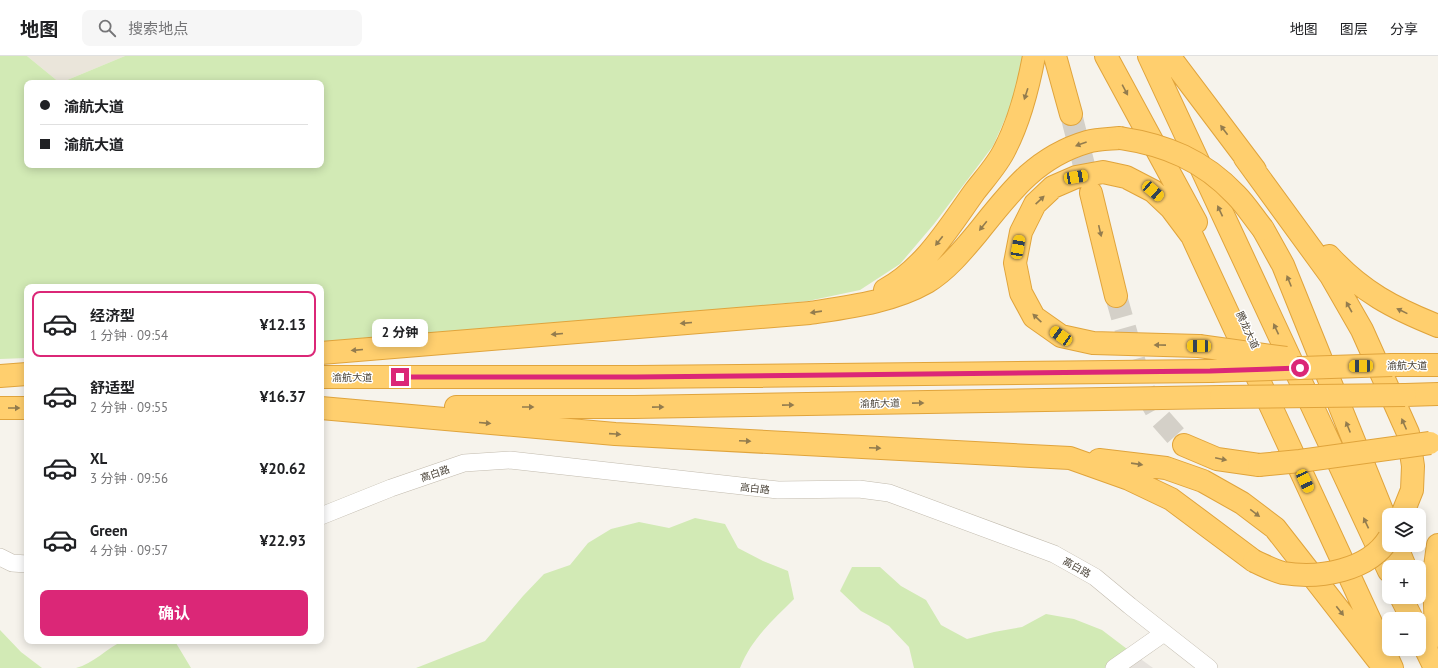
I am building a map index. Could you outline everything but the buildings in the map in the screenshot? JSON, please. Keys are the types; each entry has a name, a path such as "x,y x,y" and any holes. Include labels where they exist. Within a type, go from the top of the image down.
{"highway":[{"path":"854,306 892,286 914,268 939,242 1005,150 1017,122 1028,86 1034,56"},
{"path":"1055,56 1071,114"},
{"name":"腾龙大道","path":"1106,56 1213,254 1382,617"},
{"path":"1149,56 1384,560"},
{"path":"1169,56 1331,276 1362,330 1408,433 1413,466 1412,490 1405,508"},
{"path":"324,353 810,313 854,306 897,295 927,281 962,252 1011,192 1032,170 1059,152 1088,142 1120,138 1147,142 1176,151 1210,170 1236,195 1263,229 1283,265 1382,511"},
{"path":"1245,158 1295,219 1348,276 1402,312 1438,326"},
{"path":"1345,366 1199,346 1092,343 1061,336 1034,317 1021,293 1015,263 1021,232 1035,204 1053,188 1076,177 1103,172 1126,177 1153,191 1171,208 1192,236 1392,668"},
{"path":"1091,193 1116,296"},
{"name":"渝航大道","path":"324,377 636,377 1210,371 1345,366 1438,365"},
{"path":"0,376 24,376"},
{"name":"渝航大道","path":"324,408 634,407 1438,394"},
{"path":"0,408 24,408"},
{"path":"324,408 615,434 1070,458 1131,463 1166,468 1202,481 1242,503 1275,528 1385,668"},
{"path":"1184,445 1217,460 1259,465 1300,461 1434,442"},
{"path":"1070,458 1129,479 1171,499 1254,561 1282,573 1315,575 1350,569 1382,548"},
{"path":"1435,668 1431,637 1434,574 1438,545"},
{"path":"1420,604 1431,637"},
{"path":"1400,656 1406,668"}],"street":[{"name":"高白路","path":"324,515 391,488 464,463 510,460 778,490 859,489 889,493 1054,554 1096,577 1209,668"},
{"path":"0,557 12,563 24,564"},
{"path":"1114,668 1164,633"}],"shaded area":[{"path":"27,56 125,56 67,80 56,80"},
{"path":"1131,652 1153,668 1108,668"}],"green space":[{"path":"0,56 27,56 56,80 24,80 24,168 324,168 324,80 67,80 125,56 1024,56 1018,90 993,146 934,224 900,264 860,290 808,301 359,344 324,345 324,284 24,284 24,358 0,359"},
{"path":"695,518 725,524 738,548 763,561 788,571 794,599 756,639 740,668 416,668 485,641 523,596 544,574 570,565 588,543 611,529 639,522 669,528"},
{"path":"852,567 880,567 901,586 926,600 941,625 967,639 1022,627 1046,614 1074,619 1102,630 1131,652 1108,668 914,668 909,647 889,626 861,611 840,591"},
{"path":"0,630 21,652 42,668 0,668"},
{"path":"118,644 177,644 191,668 76,668 94,660"}],"tunnel":[{"path":"1071,114 1091,193"},
{"path":"1116,296 1141,384 1160,418 1184,445"}],"route":[{"path":"400,377 667,377 1210,371 1300,368"}]}
